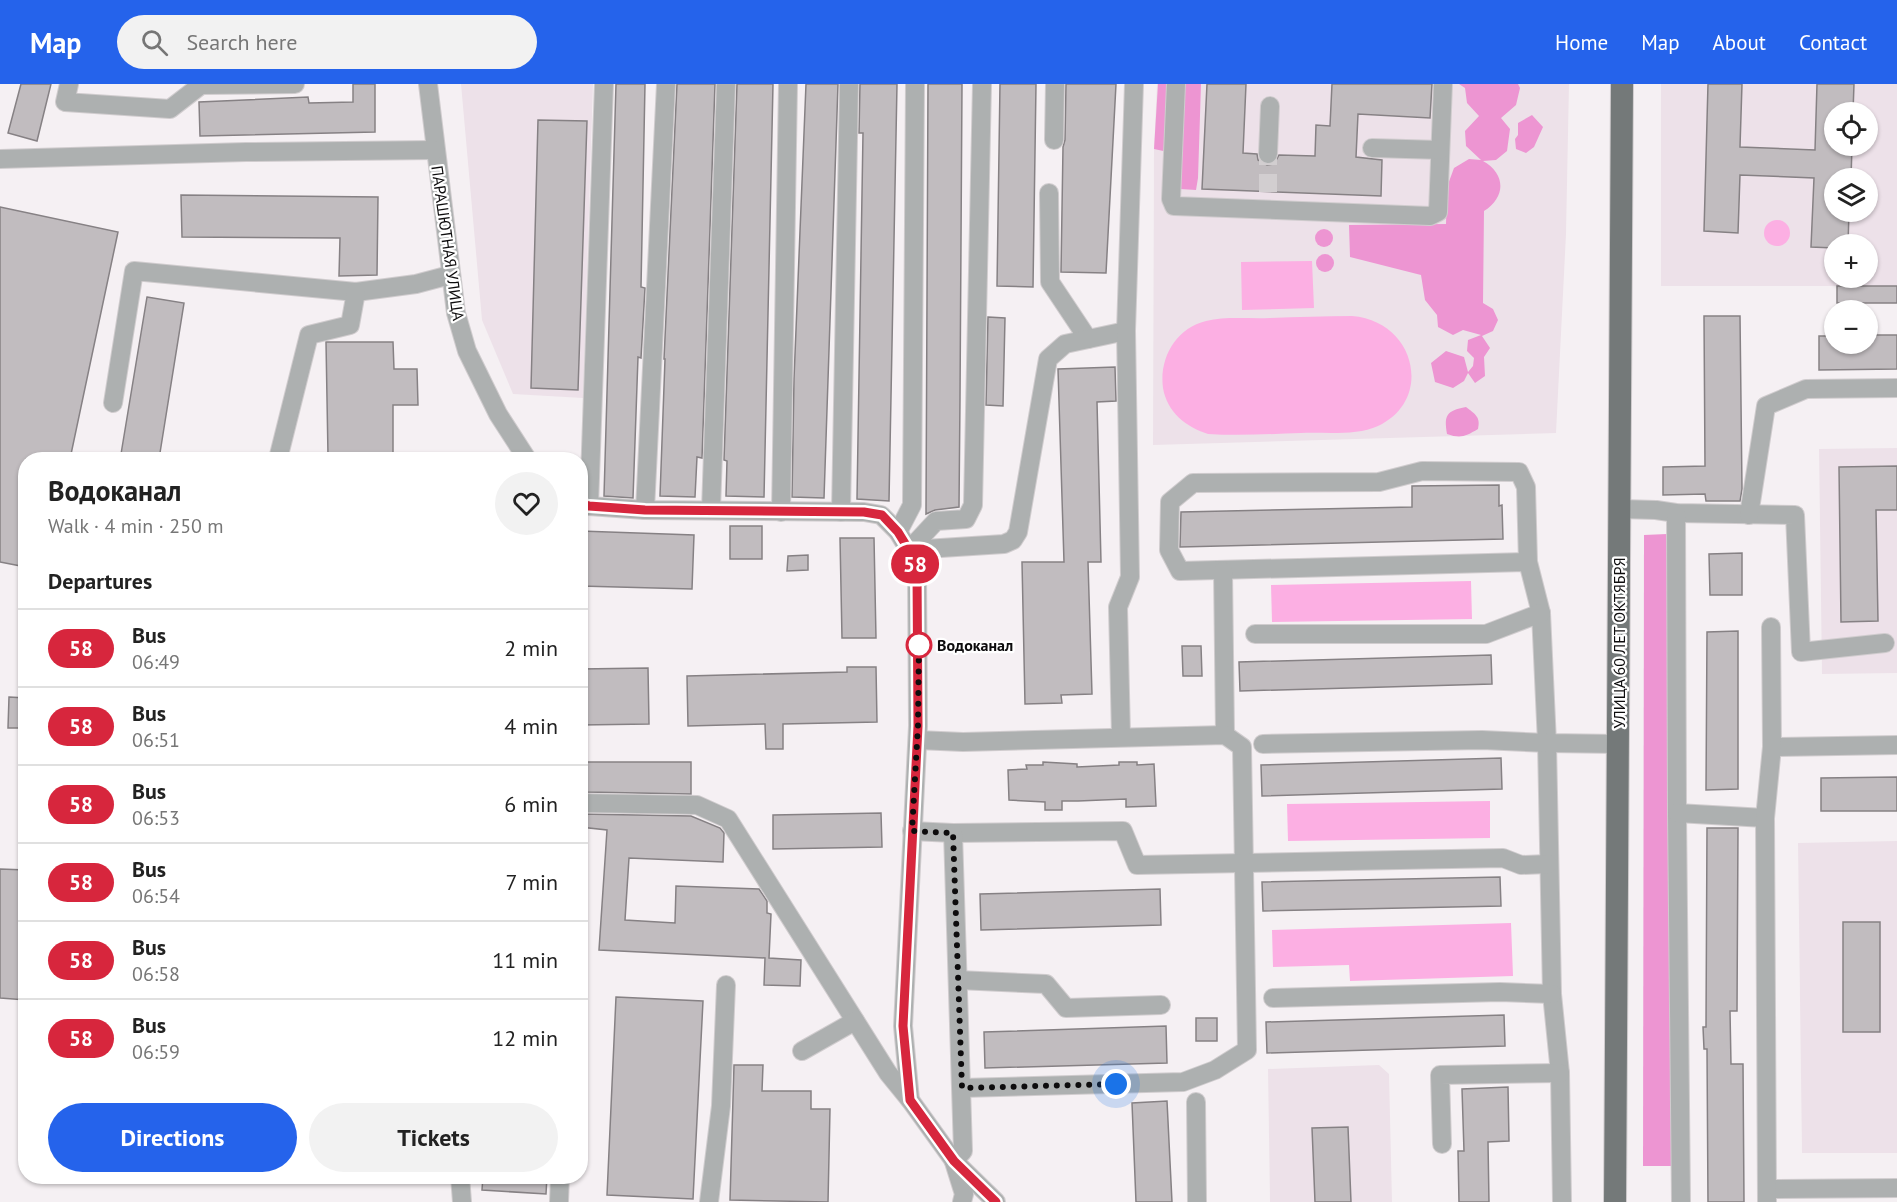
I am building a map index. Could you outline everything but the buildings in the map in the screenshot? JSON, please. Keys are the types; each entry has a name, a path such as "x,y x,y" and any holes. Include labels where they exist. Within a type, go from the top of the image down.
{"main road":[{"name":"УЛИЦА 60 ЛЕТ ОКТЯБРЯ","path":"1615,1202 1622,84"}],"street":[{"path":"69,84 65,102 170,109 201,85 296,84"},
{"name":"ПАРАШЮТНАЯ УЛИЦА","path":"428,84 456,313 467,351 498,414 522,452"},
{"path":"587,452 604,84"},
{"path":"645,510 666,84"},
{"path":"711,510 726,84"},
{"path":"781,512 788,84"},
{"path":"841,512 849,84"},
{"path":"898,532 912,505 915,84"},
{"path":"909,550 936,521 966,519 973,505 982,84"},
{"path":"1054,140 1055,84"},
{"path":"1121,736 1118,607 1130,577 1126,331 1134,84"},
{"path":"1176,84 1171,199 1174,206 1267,200 1430,216 1438,212 1443,84"},
{"path":"1268,154 1270,106"},
{"path":"1372,148 1440,150"},
{"path":"0,159 246,152 435,150"},
{"path":"1049,193 1050,282 1088,339"},
{"path":"113,403 134,271 356,292 416,284 450,275"},
{"path":"280,452 309,335 350,325 356,292"},
{"path":"909,550 1004,544 1013,540 1018,532 1047,359 1065,344 1126,331"},
{"path":"1749,515 1766,406 1806,389 1897,388"},
{"path":"1527,562 1180,572 1169,550 1170,502 1193,483 1379,482 1422,471 1519,472 1526,487 1527,562 1541,613 1547,743 1552,994 1560,1073 1562,1202"},
{"path":"588,505 645,510 841,512 882,515 898,532 909,550 917,571 919,642 918,740 903,1026 910,1100"},
{"path":"1620,509 1676,513 1795,515 1801,652 1885,643"},
{"path":"1676,513 1681,1202"},
{"path":"1223,571 1225,735"},
{"path":"1255,634 1486,634 1541,613"},
{"path":"1771,627 1772,747 1765,818 1767,1196 1897,1188"},
{"path":"918,740 963,742 1225,735 1242,747 1247,1050 1215,1070 1183,1082 962,1088"},
{"path":"1263,744 1482,740 1619,744"},
{"path":"1772,747 1897,745"},
{"path":"588,803 697,805 728,819 888,1073 954,1161 996,1202"},
{"path":"1677,813 1765,818"},
{"path":"912,831 953,833 1123,831 1137,865 1503,858 1521,865 1548,864"},
{"path":"953,833 963,1151 954,1161"},
{"path":"958,980 1046,984 1066,1008 1161,1005"},
{"path":"709,1202 721,1106 726,985"},
{"path":"1273,998 1500,992 1552,994"},
{"path":"802,1051 855,1021"},
{"path":"1442,1144 1440,1075 1560,1073"},
{"path":"1196,1102 1197,1202"},
{"path":"954,1161 964,1194 962,1202"},
{"path":"461,1184 462,1202"},
{"path":"559,1202 560,1184"}],"shaded area":[{"path":"461,84 593,84 583,398 513,394 482,320"},
{"path":"1157,84 1569,84 1566,234 1556,433 1153,445 1154,149"},
{"path":"1158,84 1201,84 1196,190 1180,189 1168,152 1154,149"},
{"path":"1459,84 1518,84 1520,88 1516,105 1501,118 1510,129 1507,151 1496,160 1483,161 1496,172 1500,186 1496,199 1484,211 1483,303 1493,309 1498,320 1493,331 1482,336 1490,348 1484,357 1485,376 1475,383 1468,373 1464,381 1453,388 1435,382 1431,363 1446,351 1464,357 1468,372 1473,366 1474,358 1467,351 1468,340 1481,335 1463,330 1453,335 1438,327 1437,315 1425,300 1421,275 1350,257 1349,225 1446,224 1447,187 1454,168 1469,159 1481,160 1466,146 1465,131 1479,116 1467,103 1465,88"},
{"path":"1661,84 1897,84 1897,286 1878,286 1878,234 1824,234 1824,286 1661,286"},
{"path":"1532,115 1543,127 1534,147 1526,153 1516,149 1515,139 1518,135 1518,123"},
{"path":"1777,220 1786,224 1790,233 1786,242 1777,246 1768,242 1764,233 1768,224"},
{"path":"1324,229 1330,232 1333,238 1330,244 1324,247 1318,244 1315,238 1318,232"},
{"path":"1325,254 1331,257 1334,263 1331,269 1325,272 1319,269 1316,263 1319,257"},
{"path":"1312,261 1314,308 1242,310 1241,262"},
{"path":"1352,316 1374,321 1391,332 1403,346 1410,363 1411,381 1407,399 1396,414 1378,426 1340,433 1208,434 1185,423 1173,411 1165,397 1162,377 1167,355 1178,337 1195,325 1214,319 1230,318"},
{"path":"1466,407 1478,419 1478,429 1463,436 1447,434 1446,418 1450,412"},
{"path":"1897,448 1897,673 1822,674 1819,449"},
{"path":"1667,534 1672,1166 1643,1166 1644,535"},
{"path":"1471,581 1472,619 1272,622 1271,585"},
{"path":"1490,801 1490,838 1288,841 1287,804"},
{"path":"1897,841 1897,1153 1802,1153 1798,843"},
{"path":"1511,923 1513,976 1350,981 1349,965 1273,967 1272,930"},
{"path":"1379,1065 1389,1074 1392,1202 1270,1202 1268,1069"}],"tunnel":[{"path":"1268,154 1268,192"}],"bus line":[{"name":"58","path":"588,506 645,510 864,512 882,515 898,532 909,550 917,571 919,642 918,726 903,1026 910,1100 954,1161 996,1202"}],"place":[{"name":"Водоканал","path":"919,645"}],"route":[{"path":"919,645 919,642 918,726 912,831 953,833 962,1088 1116,1084"}]}
